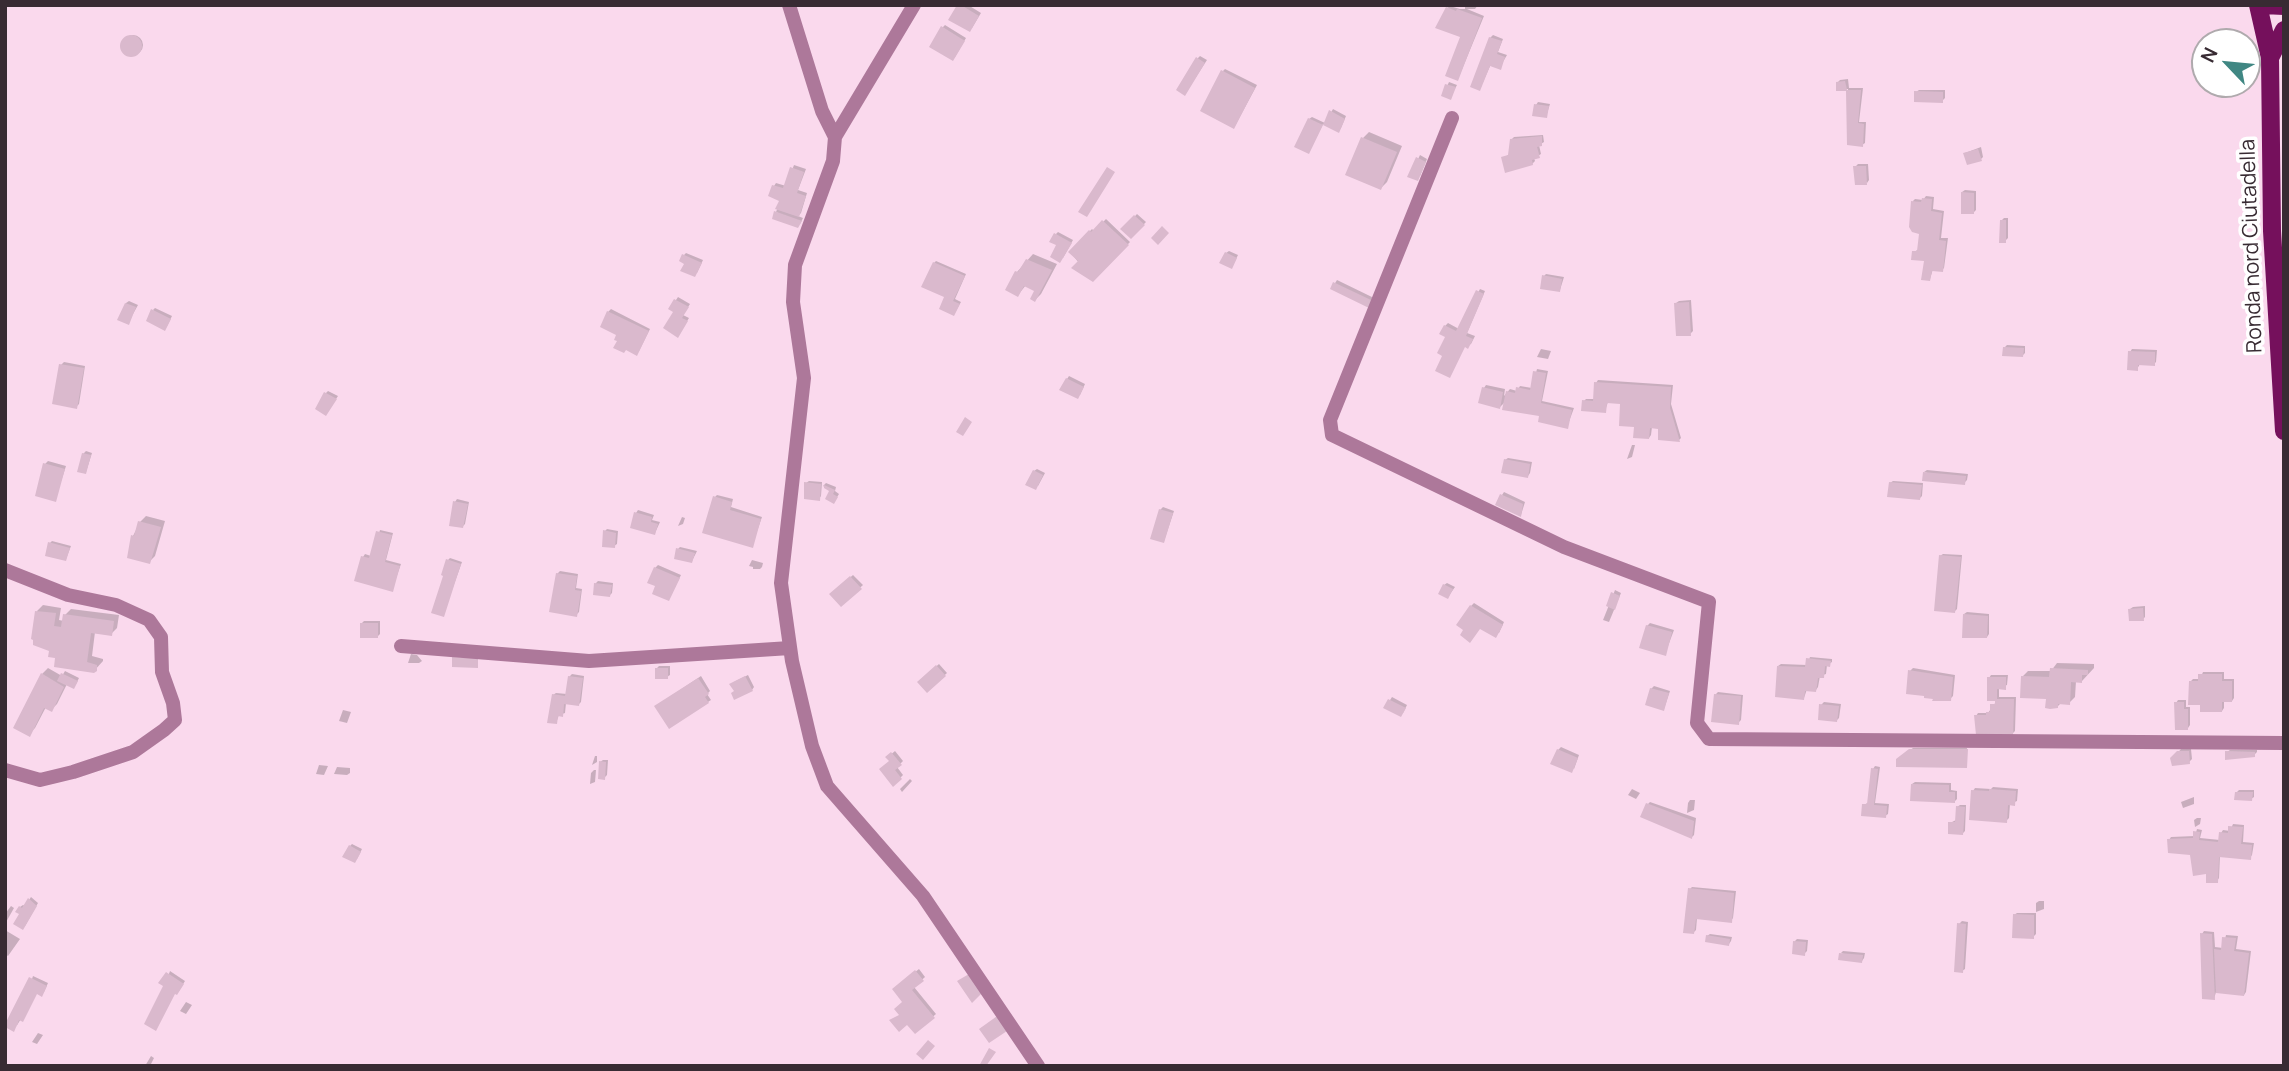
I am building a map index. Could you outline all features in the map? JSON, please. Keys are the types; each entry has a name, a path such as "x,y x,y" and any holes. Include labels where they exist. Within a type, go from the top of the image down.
{"main road":[{"path":"2260,5 2284,6"},
{"name":"Ronda nord Ciutadella","path":"2260,5 2270,58 2272,231 2284,431"},
{"name":"Ronda nord Ciutadella","path":"2270,58 2284,30"}],"street":[{"path":"789,5 822,111 835,137"},
{"path":"914,5 835,137 834,161 795,265 793,303 804,378 782,583 790,648 812,746 827,786 923,896 1038,1066"},
{"path":"1452,118 1330,420 1332,435 1564,547 1709,602 1697,723 1709,739 2284,743"},
{"path":"5,569 68,595 116,605 149,620 161,637 162,672 173,704 175,720 132,752 73,772 40,780 5,770"},
{"path":"401,646 589,661 790,648"}],"building":[{"path":"957,5 979,16 970,32 948,20"},
{"path":"1446,7 1482,18 1458,81 1445,76 1460,37 1435,28"},
{"path":"941,26 965,41 953,61 929,47"},
{"path":"131,35 139,38 142,46 139,54 131,57 123,54 120,46 123,38"},
{"path":"1489,37 1502,41 1497,54 1505,57 1501,70 1490,66 1480,91 1470,87"},
{"path":"1196,57 1205,63 1185,96 1176,90"},
{"path":"1221,70 1255,88 1234,129 1200,111"},
{"path":"1845,81 1847,90 1861,90 1858,123 1864,124 1863,147 1847,145 1846,91 1836,91 1836,82"},
{"path":"1445,84 1456,87 1451,100 1441,96"},
{"path":"1914,91 1943,92 1943,103 1914,102"},
{"path":"1534,104 1549,106 1547,118 1532,116"},
{"path":"1329,110 1345,119 1339,133 1323,125"},
{"path":"1308,118 1323,125 1309,154 1294,147"},
{"path":"1542,136 1542,146 1537,147 1540,158 1532,160 1533,165 1505,173 1501,157 1508,155 1510,139"},
{"path":"1361,137 1397,152 1381,190 1345,175"},
{"path":"1978,149 1982,161 1967,165 1963,153"},
{"path":"1416,157 1426,162 1418,181 1407,177"},
{"path":"1853,166 1866,166 1867,185 1855,185"},
{"path":"790,167 804,172 797,193 806,196 799,217 775,209 779,201 768,196 772,185 783,188"},
{"path":"1107,167 1115,172 1087,217 1078,212"},
{"path":"1961,192 1974,193 1974,214 1961,214"},
{"path":"1922,198 1932,199 1931,211 1942,213 1939,240 1946,241 1943,272 1932,271 1930,281 1921,280 1924,261 1911,260 1912,251 1917,251 1919,234 1912,232 1909,227 1911,201 1921,202"},
{"path":"774,211 802,221 798,228 772,219"},
{"path":"1134,215 1145,225 1131,239 1120,229"},
{"path":"1102,220 1129,245 1093,282 1071,268 1078,261 1068,252"},
{"path":"2000,220 2006,220 2006,243 1999,243"},
{"path":"1162,226 1169,233 1158,245 1151,238"},
{"path":"1054,233 1072,243 1060,263 1050,257 1056,245 1049,242"},
{"path":"1225,252 1237,258 1232,269 1219,263"},
{"path":"682,254 702,263 695,277 680,271 684,264 679,261"},
{"path":"1026,259 1052,270 1035,302 1030,299 1034,291 1024,286 1018,297 1005,290 1015,271 1018,272"},
{"path":"933,262 965,276 953,301 960,304 954,316 939,309 944,297 921,287"},
{"path":"1542,275 1562,279 1560,292 1540,289"},
{"path":"1333,282 1373,301 1369,308 1330,289"},
{"path":"1476,290 1484,294 1466,336 1473,339 1468,349 1465,347 1450,378 1435,371 1442,356 1437,353 1445,337 1439,334 1444,325 1456,331"},
{"path":"674,299 689,307 682,318 688,321 678,338 663,328 673,312 668,309"},
{"path":"1689,302 1691,336 1676,336 1674,303"},
{"path":"125,303 136,307 129,325 117,320"},
{"path":"151,309 171,319 165,331 146,321"},
{"path":"607,311 649,331 637,356 626,350 624,353 613,348 617,341 614,340 616,335 600,327"},
{"path":"2003,347 2024,348 2023,357 2002,356"},
{"path":"2128,351 2155,352 2155,366 2138,365 2138,371 2127,370"},
{"path":"59,364 84,368 77,409 52,404"},
{"path":"1533,371 1546,373 1541,403 1572,410 1568,429 1538,422 1539,416 1502,410 1506,391 1515,393 1516,387 1530,390"},
{"path":"1066,378 1084,387 1078,399 1059,390"},
{"path":"1594,382 1671,387 1670,408 1680,442 1658,440 1658,429 1650,428 1649,439 1633,438 1634,427 1619,426 1620,404 1607,403 1606,413 1581,411 1582,400 1593,401"},
{"path":"1482,387 1503,392 1500,409 1478,403"},
{"path":"324,392 337,399 326,416 315,409"},
{"path":"965,417 972,422 963,436 956,432"},
{"path":"82,453 91,455 86,474 77,472"},
{"path":"1504,459 1530,464 1528,478 1501,473"},
{"path":"43,463 65,469 56,502 35,496"},
{"path":"1033,470 1043,475 1036,490 1025,485"},
{"path":"1923,472 1966,476 1965,485 1922,481"},
{"path":"804,482 821,484 820,501 804,499"},
{"path":"1889,482 1922,485 1920,500 1887,497"},
{"path":"824,485 835,490 833,494 838,497 834,504 825,499 829,491"},
{"path":"1500,494 1523,504 1521,517 1495,505"},
{"path":"713,496 732,502 730,510 761,519 753,548 702,533"},
{"path":"453,501 468,504 463,528 449,526"},
{"path":"1159,509 1173,513 1164,543 1150,539"},
{"path":"634,512 652,517 651,522 658,524 655,535 630,528"},
{"path":"138,521 161,527 150,564 127,558 131,535 134,536"},
{"path":"603,530 616,533 615,548 602,547"},
{"path":"376,531 392,535 385,562 400,566 393,592 354,581 361,556 369,558"},
{"path":"48,542 70,548 66,561 45,556"},
{"path":"676,548 695,553 692,563 674,559"},
{"path":"1939,555 1961,557 1955,613 1934,611"},
{"path":"446,559 461,564 444,617 431,613"},
{"path":"654,567 680,578 669,601 652,594 655,586 647,583"},
{"path":"556,573 577,576 575,590 581,591 577,617 549,612"},
{"path":"850,576 862,589 841,607 829,594"},
{"path":"594,583 612,585 610,597 593,595"},
{"path":"1443,584 1453,589 1448,599 1438,594"},
{"path":"1611,592 1620,596 1615,610 1606,606"},
{"path":"1470,605 1503,625 1496,638 1480,629 1470,643 1460,635 1463,630 1456,625"},
{"path":"2143,608 2144,621 2129,621 2128,609"},
{"path":"35,611 56,613 54,626 61,627 63,614 114,621 112,636 91,633 87,662 97,665 97,671 94,673 54,667 55,658 48,657 49,651 33,645 31,639"},
{"path":"1963,614 1988,616 1987,638 1962,638"},
{"path":"360,623 378,623 378,638 360,638"},
{"path":"1646,625 1672,632 1666,656 1639,648"},
{"path":"452,657 478,658 478,668 452,667"},
{"path":"1806,658 1831,661 1830,667 1825,666 1824,678 1818,678 1816,692 1805,691 1804,700 1775,697 1777,666 1805,667"},
{"path":"936,665 946,676 927,693 917,682"},
{"path":"655,668 668,668 668,679 655,679"},
{"path":"2050,668 2088,670 2088,675 2082,675 2082,683 2071,682 2070,705 2058,704 2058,708 2050,709 2045,708 2046,699 2020,698 2021,676 2049,677"},
{"path":"1908,670 1953,677 1951,701 1932,701 1933,699 1924,696 1906,694"},
{"path":"41,673 64,687 52,712 44,708 30,737 13,728"},
{"path":"61,673 78,681 74,689 57,681"},
{"path":"2198,674 2222,674 2222,681 2232,681 2232,702 2222,702 2222,712 2200,712 2200,705 2188,705 2189,681 2198,681"},
{"path":"568,676 583,678 579,706 564,704 563,717 558,716 557,724 547,723 552,694 565,696"},
{"path":"745,676 753,691 734,700 731,693 734,691 729,684"},
{"path":"1987,677 2006,677 2006,690 1997,689 1997,699 2014,699 2013,736 1976,735 1974,715 1986,715 1986,712 1990,712 1990,704 1995,704 1995,701 1987,701"},
{"path":"698,678 709,694 705,697 709,703 669,729 654,706"},
{"path":"1650,688 1669,693 1664,711 1645,705"},
{"path":"1714,694 1741,696 1739,725 1711,722"},
{"path":"1388,699 1406,708 1401,717 1383,708"},
{"path":"2174,702 2184,702 2184,709 2188,709 2188,730 2175,730"},
{"path":"1819,704 1839,706 1837,722 1818,720"},
{"path":"1557,749 1578,758 1572,773 1550,764"},
{"path":"1909,749 1968,749 1967,768 1896,767 1896,759"},
{"path":"2177,751 2189,751 2190,764 2172,766 2170,758"},
{"path":"2225,751 2255,752 2255,757 2225,760"},
{"path":"891,752 902,765 895,770 902,779 893,787 879,769 889,761 885,757"},
{"path":"599,761 606,762 605,780 598,779"},
{"path":"1871,768 1878,769 1874,805 1887,806 1886,818 1861,816 1862,804 1867,804"},
{"path":"1911,784 1949,785 1949,792 1955,792 1955,803 1910,801"},
{"path":"1971,790 2016,791 2015,806 2008,805 2007,823 1969,820"},
{"path":"2235,792 2253,792 2252,801 2234,800"},
{"path":"1646,803 1694,821 1692,839 1640,817"},
{"path":"1956,806 1965,807 1963,835 1948,834 1948,822 1955,822"},
{"path":"2228,826 2243,827 2241,844 2252,845 2251,860 2219,857 2218,883 2206,883 2206,874 2193,876 2190,855 2168,853 2167,839 2193,838 2193,831 2200,832 2199,840 2218,842 2219,832 2228,833"},
{"path":"349,845 361,852 355,863 342,857"},
{"path":"1688,888 1734,893 1732,923 1696,919 1694,934 1683,933"},
{"path":"28,898 37,906 23,930 13,924 19,914 15,912 19,906 22,908"},
{"path":"2013,914 2034,915 2034,939 2012,938"},
{"path":"1957,923 1966,924 1963,973 1954,972"},
{"path":"2200,933 2212,934 2215,1000 2202,999"},
{"path":"1706,935 1730,939 1729,946 1705,942"},
{"path":"2222,937 2236,938 2234,951 2249,953 2244,996 2216,993 2214,949 2221,950"},
{"path":"1793,941 1806,942 1805,956 1792,954"},
{"path":"1839,953 1863,955 1862,963 1838,960"},
{"path":"915,970 924,981 912,990 935,1018 915,1034 907,1025 899,1032 889,1020 899,1015 894,1009 902,1002 892,989"},
{"path":"166,972 184,984 177,995 175,994 156,1031 144,1024 163,986 158,983"},
{"path":"969,974 982,993 972,1003 957,981"},
{"path":"29,977 47,986 42,997 37,994 23,1022 19,1020 14,1032 5,1027 5,1024"},
{"path":"1000,1014 1010,1029 989,1043 979,1029"},
{"path":"928,1040 935,1046 923,1060 916,1054"},
{"path":"989,1048 996,1052 986,1066 979,1066"}]}
